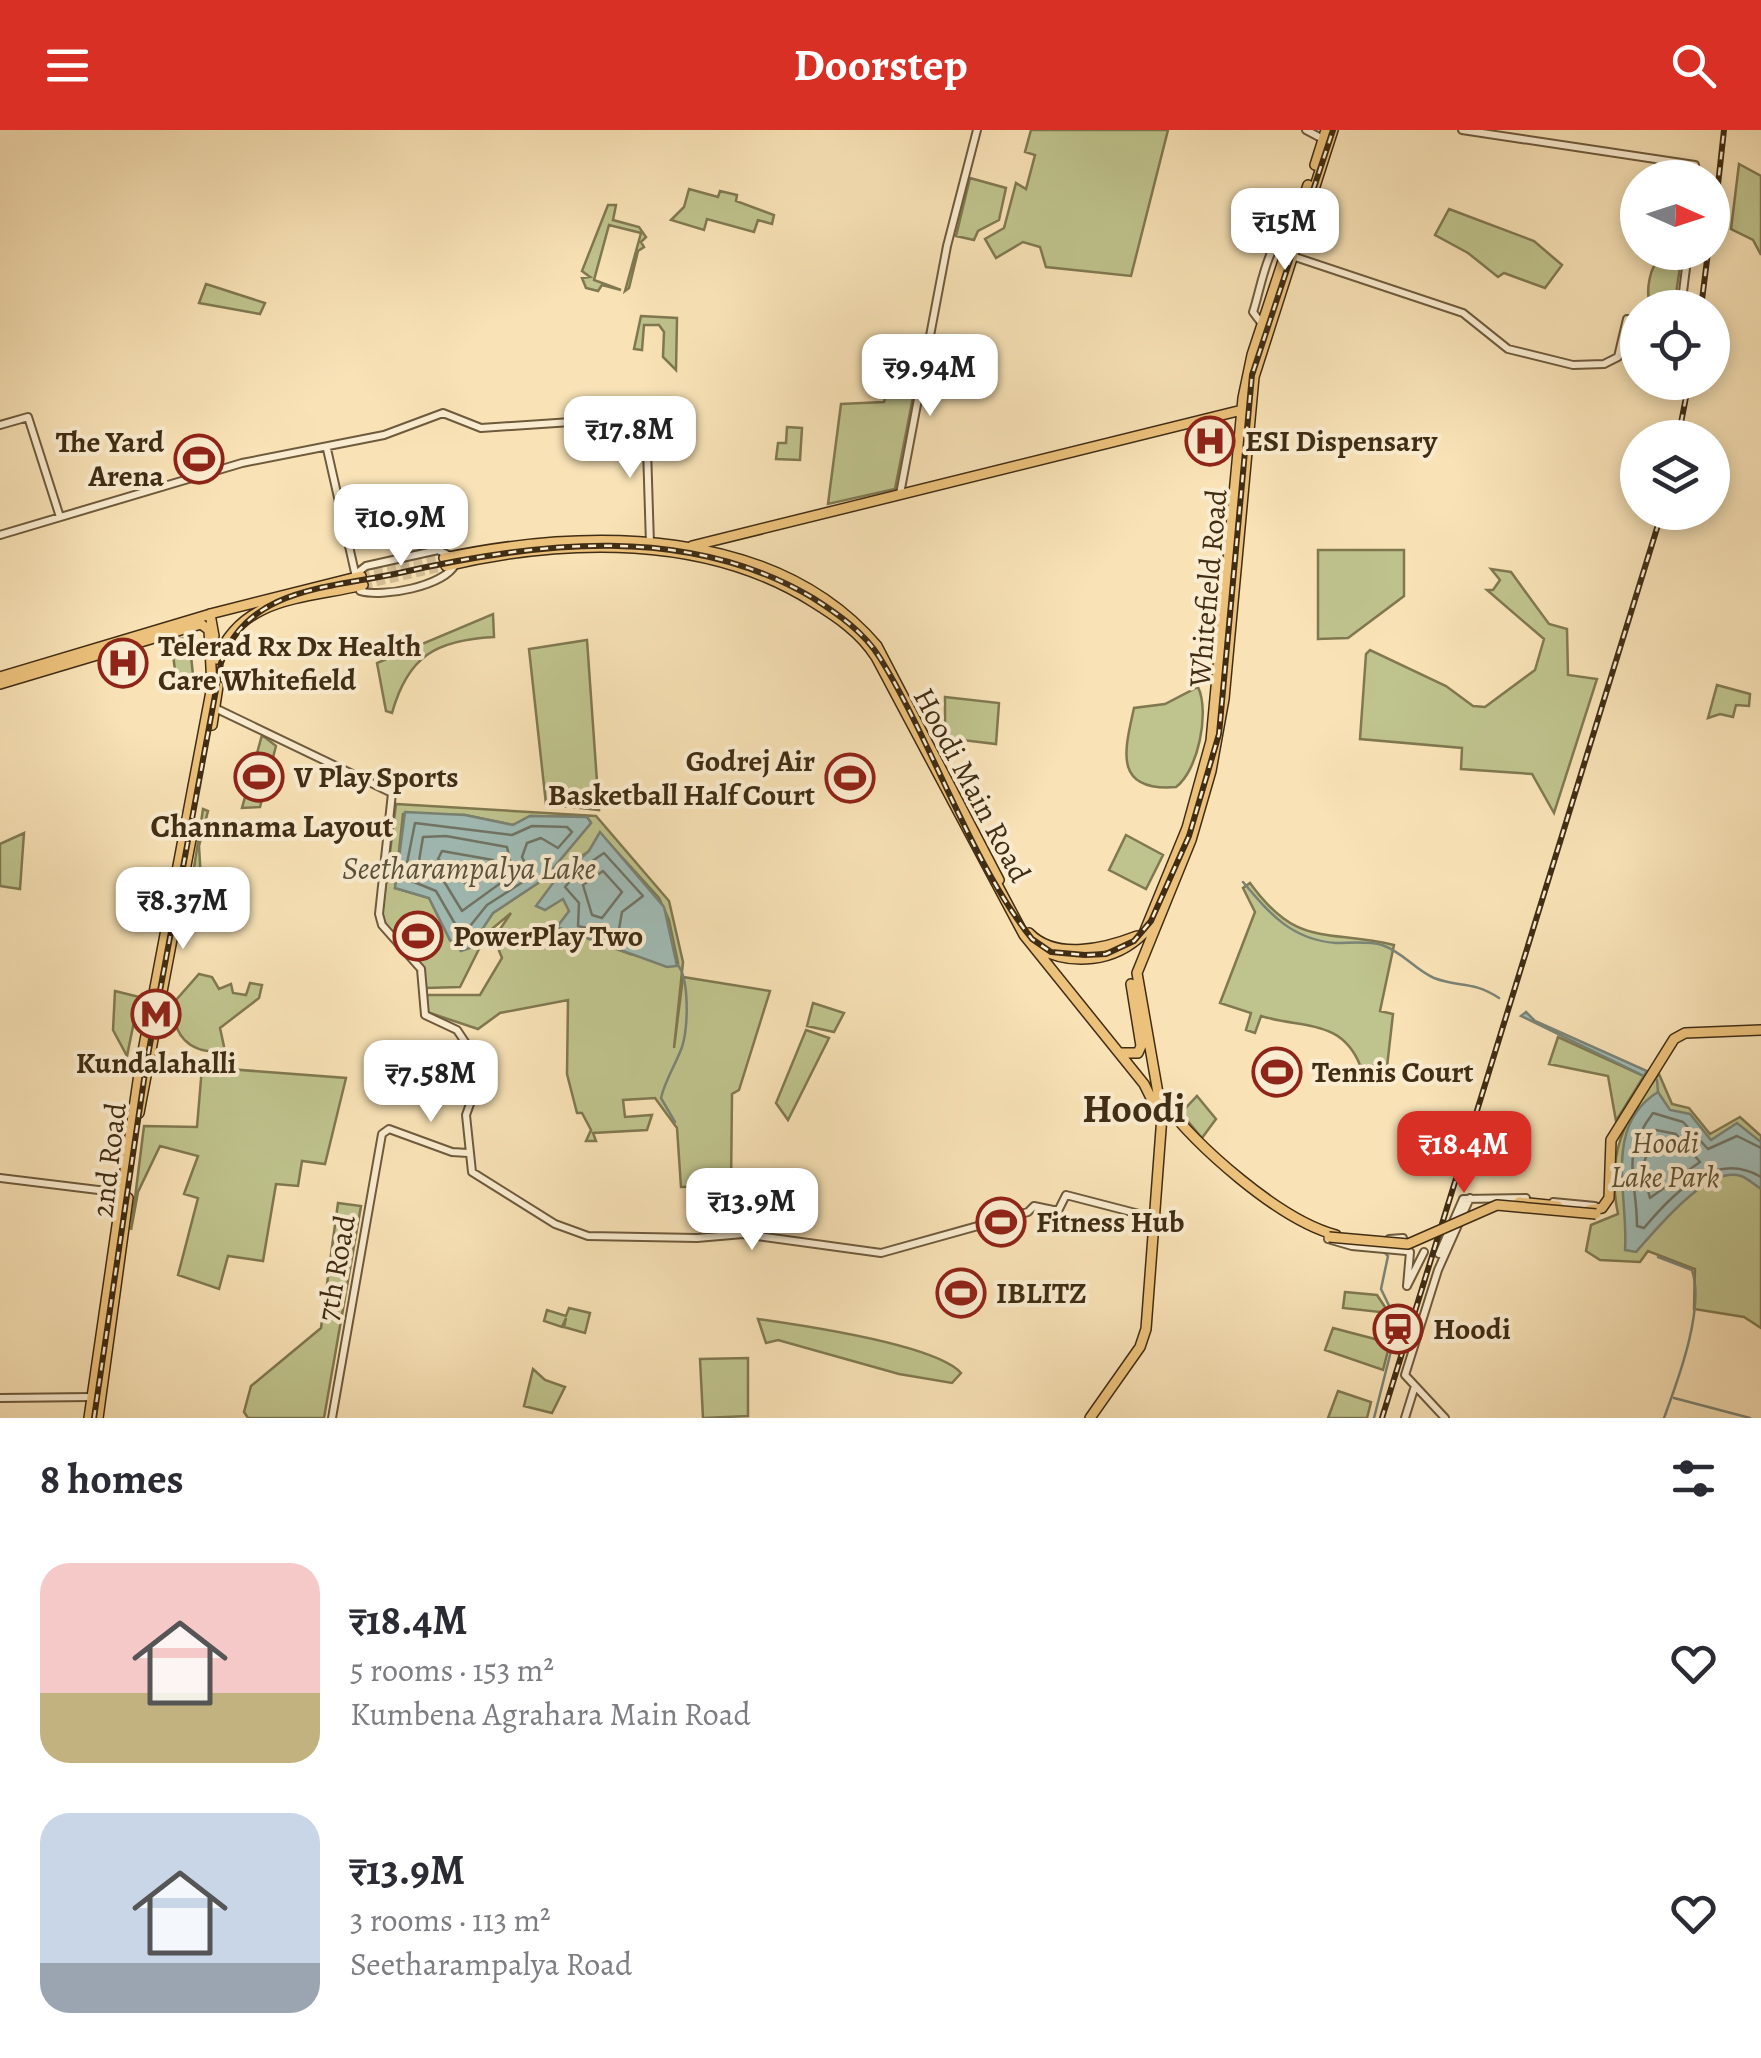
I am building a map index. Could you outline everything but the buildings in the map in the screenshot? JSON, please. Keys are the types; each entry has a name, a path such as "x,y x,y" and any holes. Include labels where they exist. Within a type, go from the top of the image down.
{"main road":[{"name":"Whitefield Road","path":"1122,1053 1138,1053 1141,1046 1132,969 1196,826 1222,716 1250,381 1262,324 1328,133"},
{"name":"Whitefield Road","path":"1141,1339 1147,1216 1157,1126 1137,985 1140,962 1187,828 1211,741 1243,398 1297,257 1328,133"},
{"path":"449,561 536,548 685,551 709,540 1242,410"},
{"path":"449,561 526,542 650,544 685,551"},
{"name":"Hoodi Main Road","path":"685,551 740,567 799,593 840,619 871,648 1013,911 1079,1004 1155,1096 1243,1186 1279,1212 1329,1235"},
{"name":"Hoodi Main Road","path":"685,551 740,558 795,583 861,627 883,656 1013,911"},
{"path":"234,607 236,616 359,580"},
{"path":"0,680 234,607 359,580"},
{"path":"217,663 226,639 253,612"},
{"name":"2nd Road","path":"89,1418 119,1250 140,1066 215,708 217,663 210,614"},
{"name":"2nd Road","path":"77,656 201,624 208,630 212,686 138,1122 98,1418"},
{"path":"1035,946 1056,957 1095,958 1113,955 1148,932"},
{"name":"Hoodi Main Road","path":"1079,1004 1155,1096"},
{"path":"1329,1235 1408,1244 1497,1205 1604,1206 1612,1140 1674,1039 1686,1033 1761,1030"},
{"name":"Whitefield Road","path":"1087,1418 1141,1339 1162,1116 1155,1096"}],"street":[{"path":"899,494 963,174 978,130"},
{"path":"1306,130 1328,133"},
{"path":"1462,130 1662,160"},
{"path":"1297,257 1463,313 1508,349 1573,365 1604,364 1618,358 1620,349"},
{"path":"0,535 242,463 327,450 423,422 439,413 481,428 646,417 650,544"},
{"path":"0,425 28,417 60,517"},
{"path":"327,450 359,580 372,595 442,578 449,561 438,550 366,566 359,580"},
{"path":"215,708 392,793 379,914 382,925 421,969 425,1015 457,1030 473,1054 476,1081 466,1115 468,1153 474,1175 565,1230 588,1236 703,1238 743,1234 881,1253 1028,1212 1034,1206 1058,1211 1066,1196 1147,1216"},
{"name":"7th Road","path":"332,1418 382,1134 390,1130 452,1152 468,1153"},
{"path":"0,1178 123,1193"},
{"path":"1440,1254 1460,1207 1468,1198 1604,1206"},
{"path":"1446,1418 1405,1375 1438,1270 1468,1198"},
{"path":"1483,1198 1486,1211"},
{"path":"1461,1221 1498,1208 1594,1218 1604,1206"},
{"path":"1329,1235 1403,1238 1406,1251"},
{"path":"1329,1235 1352,1246 1410,1252 1407,1286 1424,1252"},
{"path":"1404,1418 1415,1388"},
{"path":"0,1398 92,1396"}],"green space":[{"path":"1031,130 1168,130 1131,276 1046,267 1040,247 1023,242 996,258 985,239 1004,228 1016,183 1026,189 1035,155 1025,152"},
{"path":"1739,164 1761,176 1761,255 1753,240 1731,229"},
{"path":"970,178 1006,188 999,220 978,231 974,240 956,236"},
{"path":"689,189 718,197 720,191 737,195 736,201 774,215 772,224 758,220 754,232 707,219 704,230 671,220 684,207"},
{"path":"608,205 616,205 613,220 639,227 646,237 625,291 641,233 609,225 594,280 621,290 602,285 598,291 586,288 582,278 590,277 582,271"},
{"path":"1449,209 1534,241 1562,265 1545,288 1504,273 1498,277 1468,253 1435,235"},
{"path":"1653,270 1680,270 1677,290 1649,290"},
{"path":"206,284 265,303 260,314 199,303"},
{"path":"641,316 677,318 676,370 663,357 664,332 659,325 644,325 642,350 634,349"},
{"path":"890,381 915,387 895,489 828,504 841,404 884,402"},
{"path":"787,427 802,428 800,460 776,459 778,443 786,443"},
{"name":"The Yard Arena","path":"210,443 217,467 188,475 181,452"},
{"path":"1318,550 1404,550 1404,596 1348,638 1318,639"},
{"path":"1491,569 1511,572 1549,624 1567,629 1568,675 1597,679 1554,813 1532,774 1461,769 1462,748 1360,739 1366,654 1370,650 1446,686 1473,706 1485,707 1535,670 1544,639 1487,590 1493,590 1500,580"},
{"path":"493,614 494,637 456,642 427,655 407,678 392,713 386,711 377,663"},
{"path":"189,637 193,675 176,677 171,641"},
{"path":"587,640 599,810 546,804 529,649"},
{"path":"1717,685 1750,694 1749,706 1736,705 1733,717 1720,714 1708,718"},
{"path":"1198,687 1203,711 1200,740 1184,779 1176,787 1141,783 1132,775 1126,752 1134,708 1165,704"},
{"path":"945,697 999,703 996,744 945,738"},
{"name":"V Play Sports","path":"262,735 276,746 260,807 242,808"},
{"path":"396,804 596,816 669,901 683,962 674,1048 683,977 770,991 739,1090 732,1094 731,1186 681,1187 677,1128 655,1098 623,1100 625,1117 652,1115 647,1130 593,1133 596,1141 586,1141 591,1130 582,1113 577,1113 567,1074 568,1000 500,1013 478,1029 427,1012 427,995 480,995 502,958 494,938 511,913 487,933 460,987 426,988 420,967 382,915","holes":["403,814 465,815 513,825 530,816 587,817 591,823 544,879 493,913 477,935 450,940 429,898 395,888","600,833 659,898 669,920 678,963 630,954 557,927 570,911 563,899 539,903 572,863 589,851"]},
{"path":"203,809 208,811 199,846 203,913 195,922 186,920"},
{"path":"24,833 20,889 0,886 0,844"},
{"path":"1126,835 1163,855 1146,889 1109,870"},
{"path":"1250,883 1282,918 1298,927 1394,945 1380,1011 1393,1014 1387,1067 1360,1065 1343,1040 1320,1028 1261,1016 1255,1033 1246,1030 1251,1013 1220,1003 1255,912 1243,888"},
{"path":"199,974 212,977 219,989 231,984 233,993 246,995 250,983 262,985 259,998 220,1028 225,1051 202,1050 179,1033 176,1000"},
{"path":"115,991 139,997 127,1056 113,1030"},
{"path":"813,1003 844,1013 834,1032 807,1026"},
{"path":"806,1030 829,1038 788,1120 776,1103"},
{"path":"1558,1037 1644,1076 1616,1121 1608,1076 1549,1064"},
{"path":"202,1067 346,1078 325,1164 302,1161 298,1186 276,1184 263,1261 228,1256 219,1289 178,1275 198,1198 184,1194 198,1156 160,1146 138,1192 131,1230 144,1126 197,1127"},
{"path":"1659,1074 1672,1104 1689,1108 1710,1134 1740,1117 1761,1136 1761,1328 1744,1317 1694,1309 1695,1269 1648,1251 1640,1262 1600,1260 1586,1251 1591,1225 1618,1214 1614,1174 1620,1139"},
{"path":"1197,1096 1216,1119 1202,1138 1181,1113"},
{"path":"338,1203 361,1206 324,1418 248,1418 244,1412 251,1386 321,1328"},
{"name":"IBLITZ","path":"953,1275 980,1282 969,1311 946,1305"},
{"path":"1345,1292 1377,1295 1389,1313 1343,1308"},
{"path":"569,1308 590,1313 585,1333 564,1327 566,1318 562,1327 544,1321 547,1310 566,1316"},
{"path":"758,1319 896,1345 924,1353 961,1373 952,1383 899,1374 778,1340 766,1343"},
{"path":"1333,1328 1390,1343 1383,1370 1325,1350"},
{"path":"748,1358 748,1416 703,1418 700,1359"},
{"path":"533,1369 545,1380 565,1387 552,1413 524,1406"},
{"path":"1338,1391 1371,1402 1367,1418 1328,1418"}],"water":[{"name":"Seetharampalya Lake","path":"405,812 465,815 513,825 530,816 587,817 591,823 544,879 493,913 470,948 461,951 450,940 429,898 395,888"},
{"path":"600,832 664,907 677,966 667,967 557,927 569,911 563,899 545,910 536,906 553,883 589,851"},
{"path":"1526,1012 1535,1021 1647,1071 1644,1076 1521,1016"},
{"name":"Hoodi Lake Park","path":"1658,1092 1670,1110 1690,1114 1711,1140 1737,1123 1761,1142 1761,1189 1741,1176 1713,1180 1683,1202 1636,1252 1625,1250 1624,1143 1641,1106"}],"waterway":[{"path":"1243,882 1273,915 1307,937 1382,945 1434,978 1481,989 1499,998"},
{"path":"675,1122 661,1098 686,1028 686,991 677,964"},
{"path":"1657,1080 1658,1092"},
{"path":"1374,1418 1392,1347 1394,1316 1381,1289 1388,1256 1384,1252"},
{"path":"1658,1257 1692,1270 1695,1286 1693,1324 1664,1418"},
{"path":"1674,1398 1750,1418"}],"tunnel":[{"path":"361,576 444,558"},
{"path":"363,585 446,566"}],"railway":[{"path":"94,1418 146,1066 221,663 233,638 250,619 271,605 320,588 504,553 557,548 663,549 714,558 765,574 832,610 874,649 990,874 1032,939 1051,952 1106,954 1134,941 1151,921 1189,836 1219,734 1252,375 1333,130"},
{"path":"1721,160 1724,130"},
{"path":"1703,290 1706,270"},
{"path":"1682,420 1685,400"},
{"path":"1382,1418 1656,530"}],"place":[{"name":"ESI Dispensary","path":"1210,441"},
{"name":"The Yard Arena","path":"199,459"},
{"name":"Telerad Rx Dx Health Care Whitefield","path":"123,663"},
{"name":"V Play Sports","path":"259,777"},
{"name":"Godrej Air Basketball Half Court","path":"850,778"},
{"name":"PowerPlay Two","path":"418,936"},
{"name":"Kundalahalli","path":"156,1014"},
{"name":"Tennis Court","path":"1277,1072"},
{"name":"Fitness Hub","path":"1001,1222"},
{"name":"IBLITZ","path":"961,1293"},
{"name":"Hoodi","path":"1398,1329"}],"district":[{"name":"Channama Layout","path":"272,826"},
{"name":"Hoodi","path":"1134,1108"}]}
